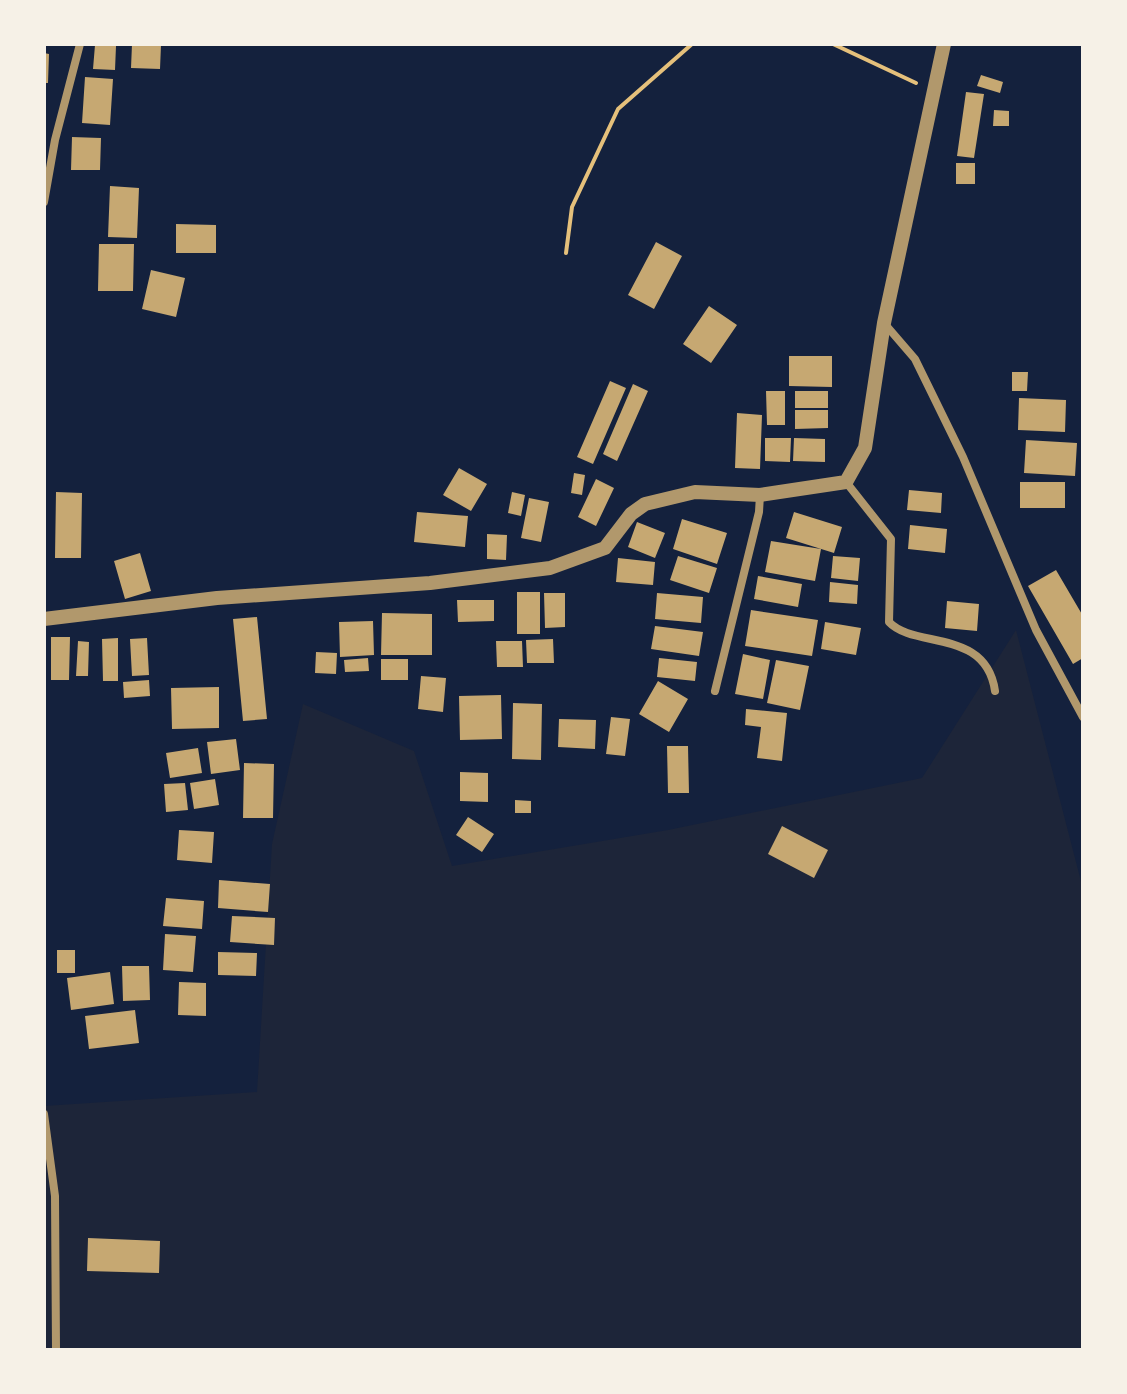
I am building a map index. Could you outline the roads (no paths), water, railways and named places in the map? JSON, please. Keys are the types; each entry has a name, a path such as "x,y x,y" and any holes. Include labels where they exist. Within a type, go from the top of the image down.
{"street":[{"path":"44,202 55,140 80,44"},
{"path":"846,482 865,448 884,323 944,44"},
{"path":"884,323 915,359 963,457 1036,630 1083,717"},
{"path":"44,619 217,598 430,583 550,568 605,548 631,514 645,504 695,492 760,495 846,482"},
{"path":"846,482 891,539 889,622 896,629 945,640 983,662 992,671 995,691"},
{"path":"715,691 759,512 760,495"},
{"path":"44,1114 55,1196 56,1350"}]}
